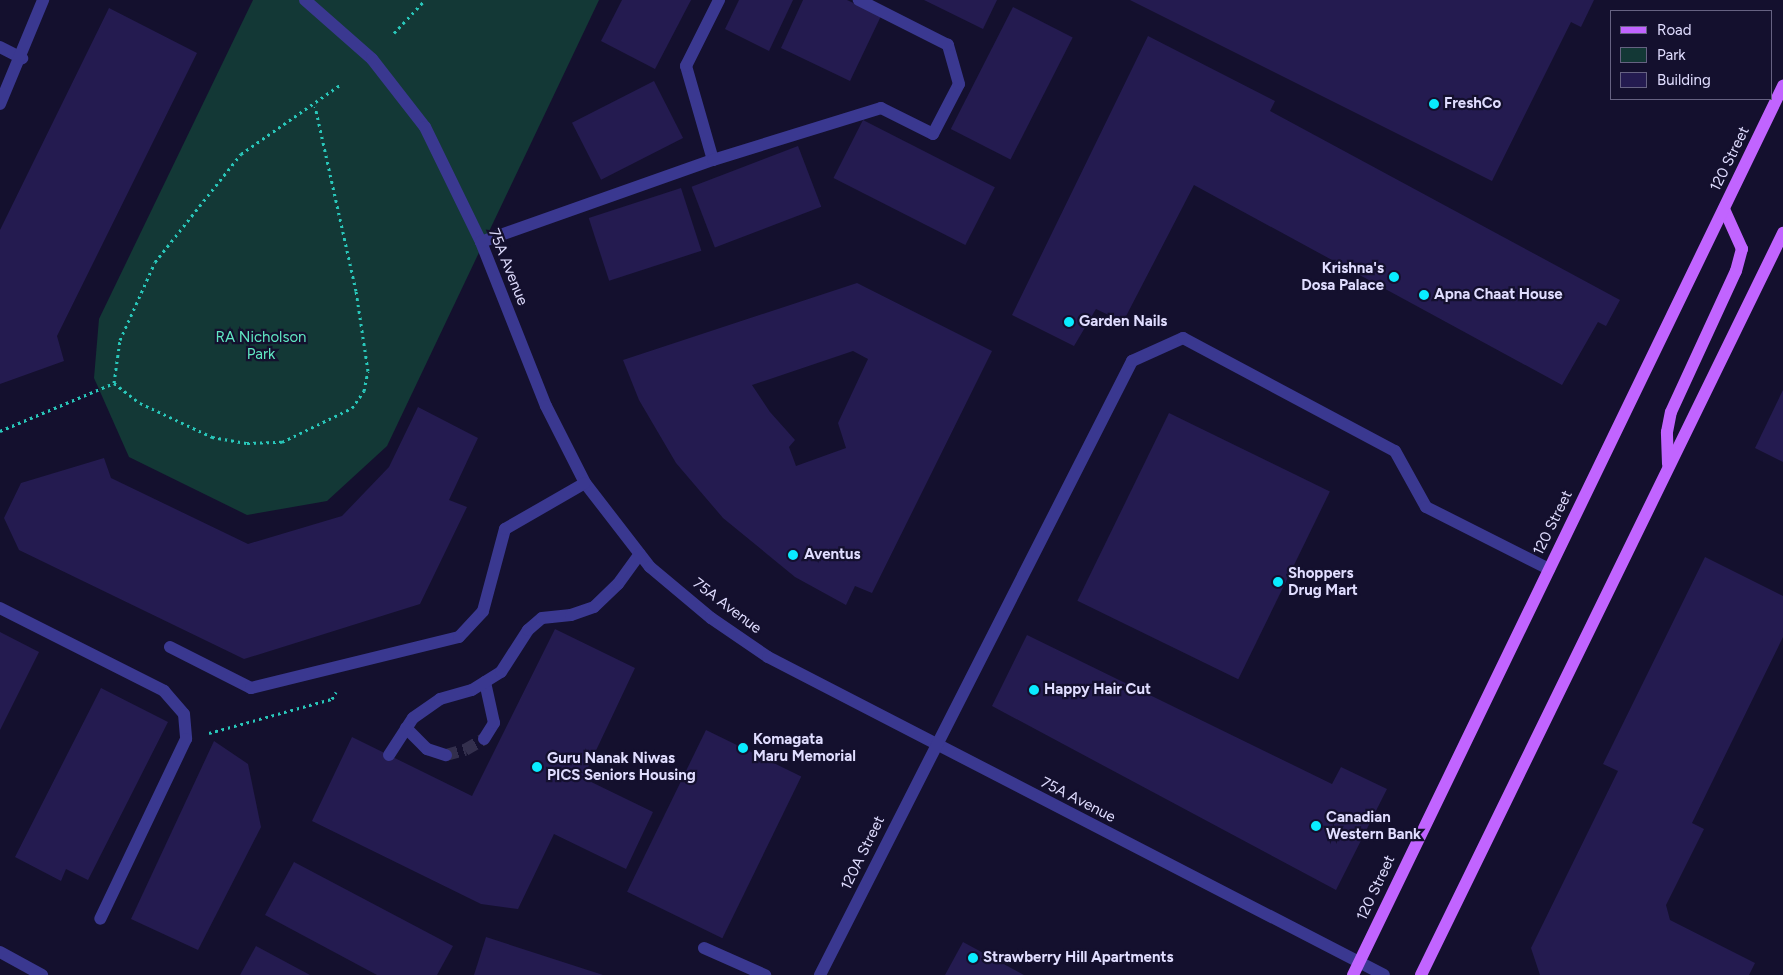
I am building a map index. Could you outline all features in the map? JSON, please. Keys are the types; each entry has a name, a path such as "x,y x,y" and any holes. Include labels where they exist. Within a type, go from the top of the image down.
{"main road":[{"name":"120 Street","path":"1353,975 1783,86"},
{"path":"1668,468 1667,432 1671,412 1736,271 1742,249 1724,209"},
{"path":"1421,975 1783,233"}],"street":[{"path":"0,104 22,58 43,0"},
{"name":"75A Avenue","path":"305,0 372,59 425,127 481,242 546,406 585,483 640,554 711,618 768,657 935,745 1384,975"},
{"path":"713,160 686,66 719,0"},
{"path":"481,242 713,160 881,108 933,134 959,84 948,45 859,0"},
{"path":"0,47 22,58"},
{"name":"120A Street","path":"820,975 935,745 1132,361 1183,338 1395,451 1426,507 1548,569"},
{"path":"170,647 251,688 348,666 460,637 484,611 505,529 585,483"},
{"path":"389,755 413,718 440,699 472,690 501,672 528,630 542,618 571,615 594,606 618,584 640,554"},
{"path":"0,608 164,691 184,714 186,739 100,919"},
{"path":"484,739 494,723 485,682"},
{"path":"406,728 427,749 446,755"},
{"path":"704,948 765,975"},
{"path":"0,952 42,975"}],"path":[{"path":"394,33 425,0"},
{"path":"114,383 120,340 155,262 241,154 315,106 340,85"},
{"path":"114,383 140,403 212,437 247,443 282,442 352,408 364,391 368,371 356,291 315,106"},
{"path":"0,431 114,383"},
{"path":"186,739 332,699 348,666"}],"green space":[{"name":"RA Nicholson Park","path":"253,0 599,0 387,446 327,501 247,515 129,457 94,378 99,319"}],"building":[{"path":"622,0 691,0 655,69 601,41"},
{"path":"739,0 793,0 769,51 725,29"},
{"path":"803,0 847,0 881,16 850,81 781,48"},
{"path":"924,0 997,0 983,29"},
{"name":"FreshCo","path":"1130,0 1594,0 1581,27 1571,22 1492,181"},
{"path":"1013,7 1073,37 1011,159 951,129"},
{"path":"109,8 197,53 57,336 64,361 0,384 0,230"},
{"path":"1148,36 1275,101 1270,111 1620,300 1606,326 1598,322 1562,385 1194,185 1123,322 1096,309 1074,346 1012,315"},
{"path":"654,81 683,138 601,180 572,123"},
{"path":"863,120 995,187 965,245 833,178"},
{"path":"798,146 821,207 715,248 692,187"},
{"path":"681,188 701,251 609,281 589,218"},
{"path":"857,283 992,351 872,593 855,586 846,605 795,577 723,518 676,463 639,400 623,360","holes":["853,351 868,359 838,423 846,448 796,466 789,447 795,440 770,412 752,385"]},
{"path":"1783,390 1783,462 1755,448"},
{"path":"418,407 478,438 449,500 467,507 420,604 244,659 19,550 4,518 21,483 104,458 111,478 248,544 342,516 389,467"},
{"path":"1169,413 1330,491 1238,679 1077,601"},
{"path":"1705,557 1783,596 1783,637 1692,823 1704,829 1666,905 1670,920 1755,963 1749,975 1540,975 1531,948 1618,771 1603,764"},
{"name":"Guru Nanak Niwas PICS Seniors Housing","path":"555,629 635,668 583,778 653,812 626,869 554,834 518,909 481,904 312,821 352,737 472,796"},
{"path":"0,632 39,652 0,730"},
{"path":"1027,635 1332,784 1341,767 1387,789 1336,890 992,706"},
{"path":"101,688 168,722 88,880 66,869 61,881 15,857"},
{"path":"706,730 801,776 722,938 627,892"},
{"path":"214,741 248,764 261,827 198,950 131,919"},
{"path":"294,862 453,946 437,975 377,975 265,915"},
{"path":"486,937 603,975 474,975"},
{"name":"Strawberry Hill Apartments","path":"963,942 1024,975 945,975"},
{"path":"256,946 310,975 240,975"}],"tunnel":[{"path":"446,755 465,750 484,739"}],"place":[{"name":"FreshCo","path":"1434,104"},
{"name":"Krishna's Dosa Palace","path":"1394,277"},
{"name":"Apna Chaat House","path":"1424,295"},
{"name":"Garden Nails","path":"1069,322"},
{"name":"Aventus","path":"793,555"},
{"name":"Shoppers Drug Mart","path":"1278,582"},
{"name":"Happy Hair Cut","path":"1034,690"},
{"name":"Komagata Maru Memorial","path":"743,748"},
{"name":"Guru Nanak Niwas PICS Seniors Housing","path":"537,767"},
{"name":"Canadian Western Bank","path":"1316,826"},
{"name":"Strawberry Hill Apartments","path":"973,958"}]}
